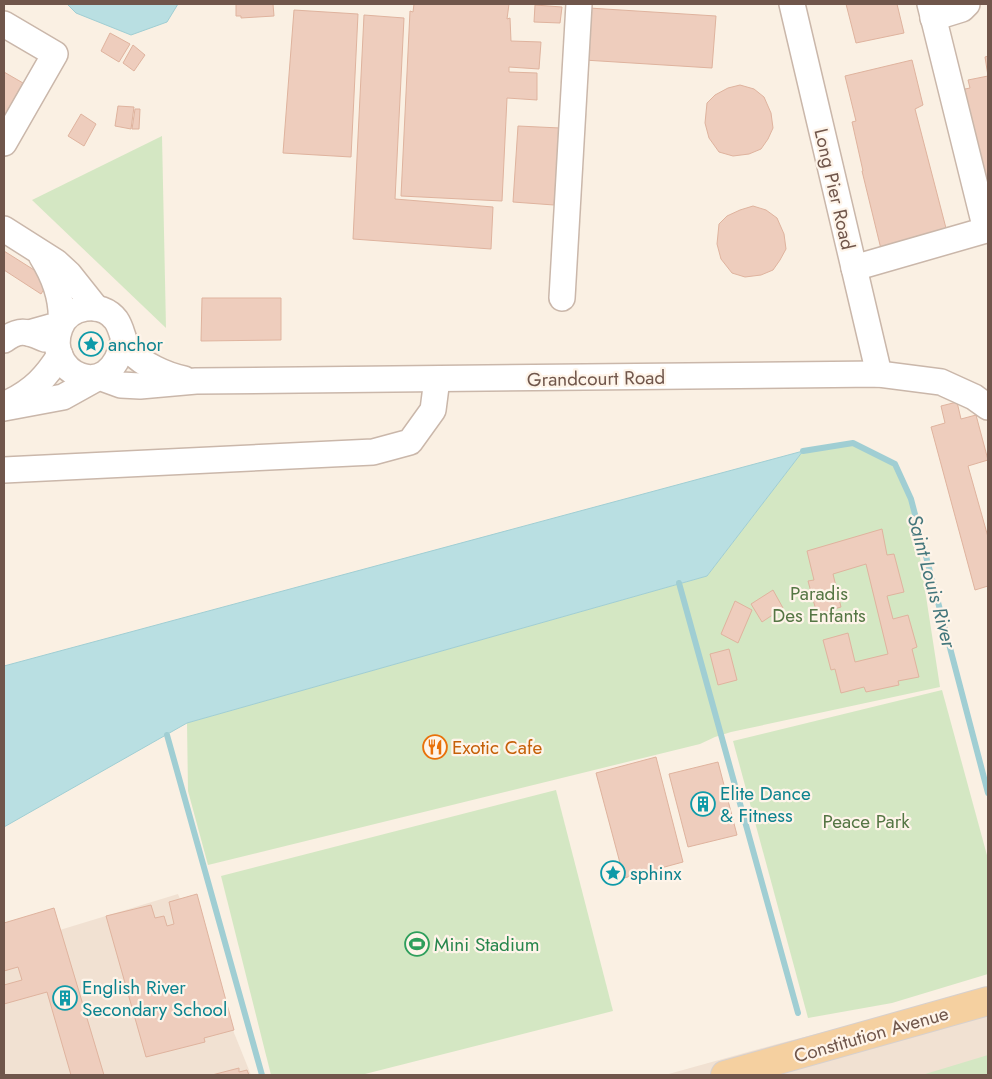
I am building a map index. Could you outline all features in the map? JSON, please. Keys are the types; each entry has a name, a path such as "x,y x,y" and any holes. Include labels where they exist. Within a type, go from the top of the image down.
{"main road":[{"name":"Constitution Avenue","path":"725,1075 757,1071 988,1001"}],"street":[{"path":"562,298 578,4"},
{"name":"Long Pier Road","path":"792,4 879,374"},
{"path":"854,268 987,234 931,11 962,9 966,4"},
{"path":"4,24 55,54 4,143"},
{"path":"4,229 56,262 69,274 96,308"},
{"path":"37,249 51,272 60,295 60,341 64,365 74,374 85,377 99,377 121,385 140,386 196,382"},
{"path":"83,308 96,308 107,312 116,319 123,341 118,360 110,370 63,396 4,407 37,385 46,376 70,314 83,308"},
{"path":"4,340 21,331 60,341"},
{"path":"123,341 131,351 158,370 173,377 196,382"},
{"name":"Grandcourt Road","path":"196,382 879,374 941,382 974,397 988,407"},
{"path":"4,470 374,452 410,442 433,410 437,379"}],"shaded area":[{"path":"178,894 251,1075 4,1075 4,947"},
{"path":"988,990 988,1075 665,1075 777,1044"}],"green space":[{"path":"162,136 166,328 32,200"},
{"name":"Paradis Des Enfants","path":"853,443 895,464 911,499 940,687 731,732 700,744 208,865 188,791 187,723 707,576 803,451"},
{"name":"Peace Park","path":"942,690 988,859 988,974 892,1003 808,1018 733,741"},
{"name":"Mini Stadium","path":"556,790 613,1011 361,1075 271,1075 221,876"},
{"path":"988,1055 988,1075 922,1075"}],"water":[{"path":"67,4 178,4 167,22 131,35 76,13"},
{"path":"803,451 707,576 187,723 4,827 4,666"}],"building":[{"path":"236,4 273,4 274,16 241,18 241,16 236,16"},
{"path":"414,4 509,4 507,19 510,18 511,41 541,42 539,69 509,67 509,72 537,73 537,100 507,98 502,201 401,196 410,11 413,12"},
{"path":"846,4 897,4 904,33 856,43"},
{"path":"535,5 562,7 560,23 534,22"},
{"path":"589,8 716,16 712,68 584,60"},
{"path":"294,10 358,14 351,157 283,153"},
{"path":"364,15 404,18 395,199 493,207 491,249 353,239"},
{"path":"110,33 130,44 119,62 101,51"},
{"path":"133,45 145,55 134,71 123,63"},
{"path":"988,56 988,76 985,57"},
{"path":"912,60 923,105 915,109 947,232 881,249 862,171 852,122 856,121 845,76"},
{"path":"4,72 23,83 4,117"},
{"path":"988,76 988,210 960,90 970,88 968,80"},
{"path":"740,85 754,89 764,97 771,113 773,128 761,149 749,154 733,156 719,152 709,138 705,123 707,103 715,95 728,88"},
{"path":"118,106 134,107 131,129 115,126"},
{"path":"135,109 140,109 139,129 132,129"},
{"path":"81,114 96,124 84,146 68,136"},
{"path":"518,126 560,128 554,205 513,202"},
{"path":"753,206 766,210 777,218 784,234 786,249 773,270 761,275 745,277 732,273 721,259 717,244 719,224 727,216"},
{"path":"4,251 50,280 41,294 4,270"},
{"path":"202,298 281,298 281,340 201,341"},
{"path":"957,402 961,419 976,415 988,460 968,466 988,537 988,586 975,590 931,427 945,423 941,406"},
{"path":"882,529 887,555 894,554 904,592 887,596 893,619 908,615 917,647 912,649 919,677 898,681 899,685 866,692 864,687 841,693 835,669 831,670 823,640 848,633 855,662 888,654 866,564 833,574 841,607 817,614 808,581 814,580 807,551"},
{"path":"773,590 783,608 762,622 751,604"},
{"path":"735,601 752,610 738,643 721,634"},
{"path":"729,649 737,680 718,685 710,654"},
{"path":"656,757 683,862 624,878 596,773"},
{"name":"Elite Dance & Fitness","path":"718,762 737,835 688,847 669,774"},
{"path":"197,894 234,1030 204,1038 205,1042 146,1057 106,916 151,905 155,918 164,916 167,926 174,924 169,902"},
{"name":"English River Secondary School","path":"54,908 104,1075 71,1075 47,992 4,1004 4,985 22,980 18,967 4,971 4,923"},
{"path":"239,1068 239,1072 247,1070 249,1075 212,1075"}],"waterway":[{"name":"Saint Louis River","path":"803,451 853,443 895,464 911,499 988,793"},
{"path":"679,583 798,1013"},
{"path":"167,735 262,1075"}],"place":[{"name":"anchor","path":"91,344"},
{"name":"Exotic Cafe","path":"435,747"},
{"name":"Elite Dance & Fitness","path":"703,804"},
{"name":"sphinx","path":"613,873"},
{"name":"Mini Stadium","path":"417,944"},
{"name":"English River Secondary School","path":"65,998"}]}
